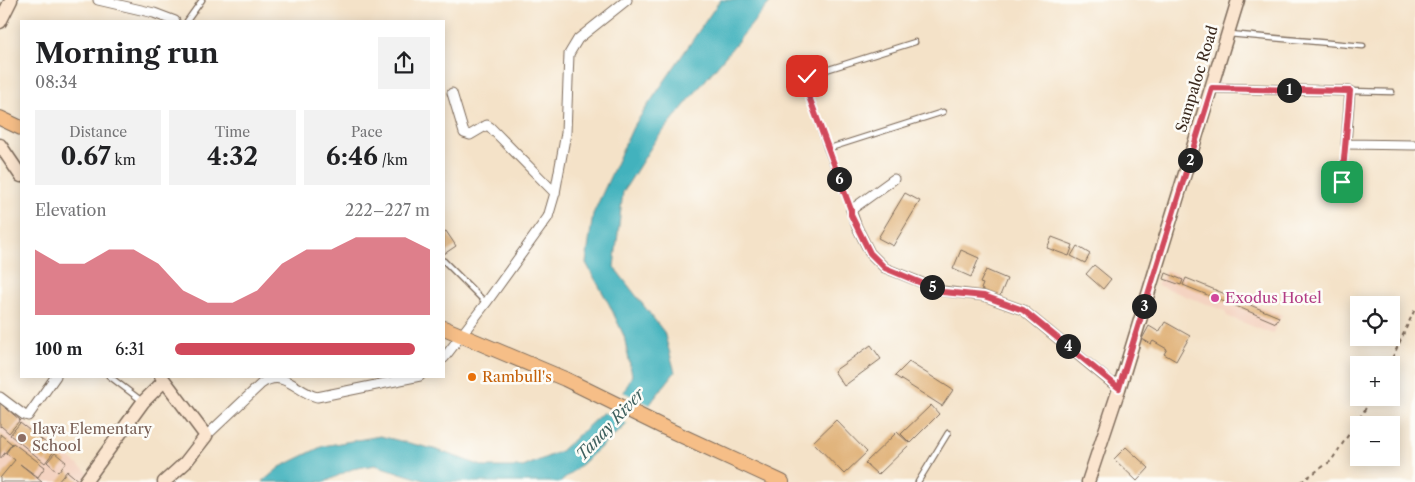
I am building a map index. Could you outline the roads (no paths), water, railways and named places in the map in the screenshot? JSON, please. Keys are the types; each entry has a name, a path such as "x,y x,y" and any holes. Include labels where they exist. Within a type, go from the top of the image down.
{"main road":[{"path":"0,22 11,0"},
{"name":"Sampaloc Road","path":"1088,482 1119,388 1238,0"},
{"path":"0,118 20,128"},
{"path":"0,145 20,175"},
{"path":"445,328 565,379 782,482"},
{"path":"85,482 162,378 189,411 206,436 185,463 164,482"}],"street":[{"path":"98,0 154,13 172,20"},
{"path":"445,357 548,217 555,193 566,133 569,54 578,39 627,0"},
{"path":"1212,88 1350,91 1346,144 1415,145"},
{"path":"452,93 464,133 470,135 487,125 555,193"},
{"path":"894,179 851,210 854,221 870,253 885,268 943,292 984,296 1023,310 1119,388"},
{"path":"0,397 28,416 55,378"},
{"path":"206,436 268,378"},
{"path":"275,378 286,380 310,396 317,397 410,378"}],"lane":[{"path":"188,20 202,0"},
{"path":"1227,34 1363,46"},
{"path":"851,210 827,149 804,81 807,76 915,42"},
{"path":"1350,91 1392,92"},
{"path":"827,149 943,112"},
{"path":"1342,182 1346,144"},
{"path":"445,262 486,303"},
{"path":"112,378 143,402"},
{"path":"918,482 948,433"}],"water":[{"name":"Tanay River","path":"720,0 772,0 655,141 623,192 614,267 664,332 675,372 650,404 561,482 429,482 375,465 352,469 325,482 262,482 280,467 323,446 380,436 434,449 485,467 523,467 561,451 623,394 632,375 624,336 586,263 593,214 633,127"}],"place":[{"name":"Exodus Hotel","path":"1215,298"},
{"name":"Rambull's","path":"472,377"},
{"name":"Ilaya Elementary School","path":"22,438"}]}
